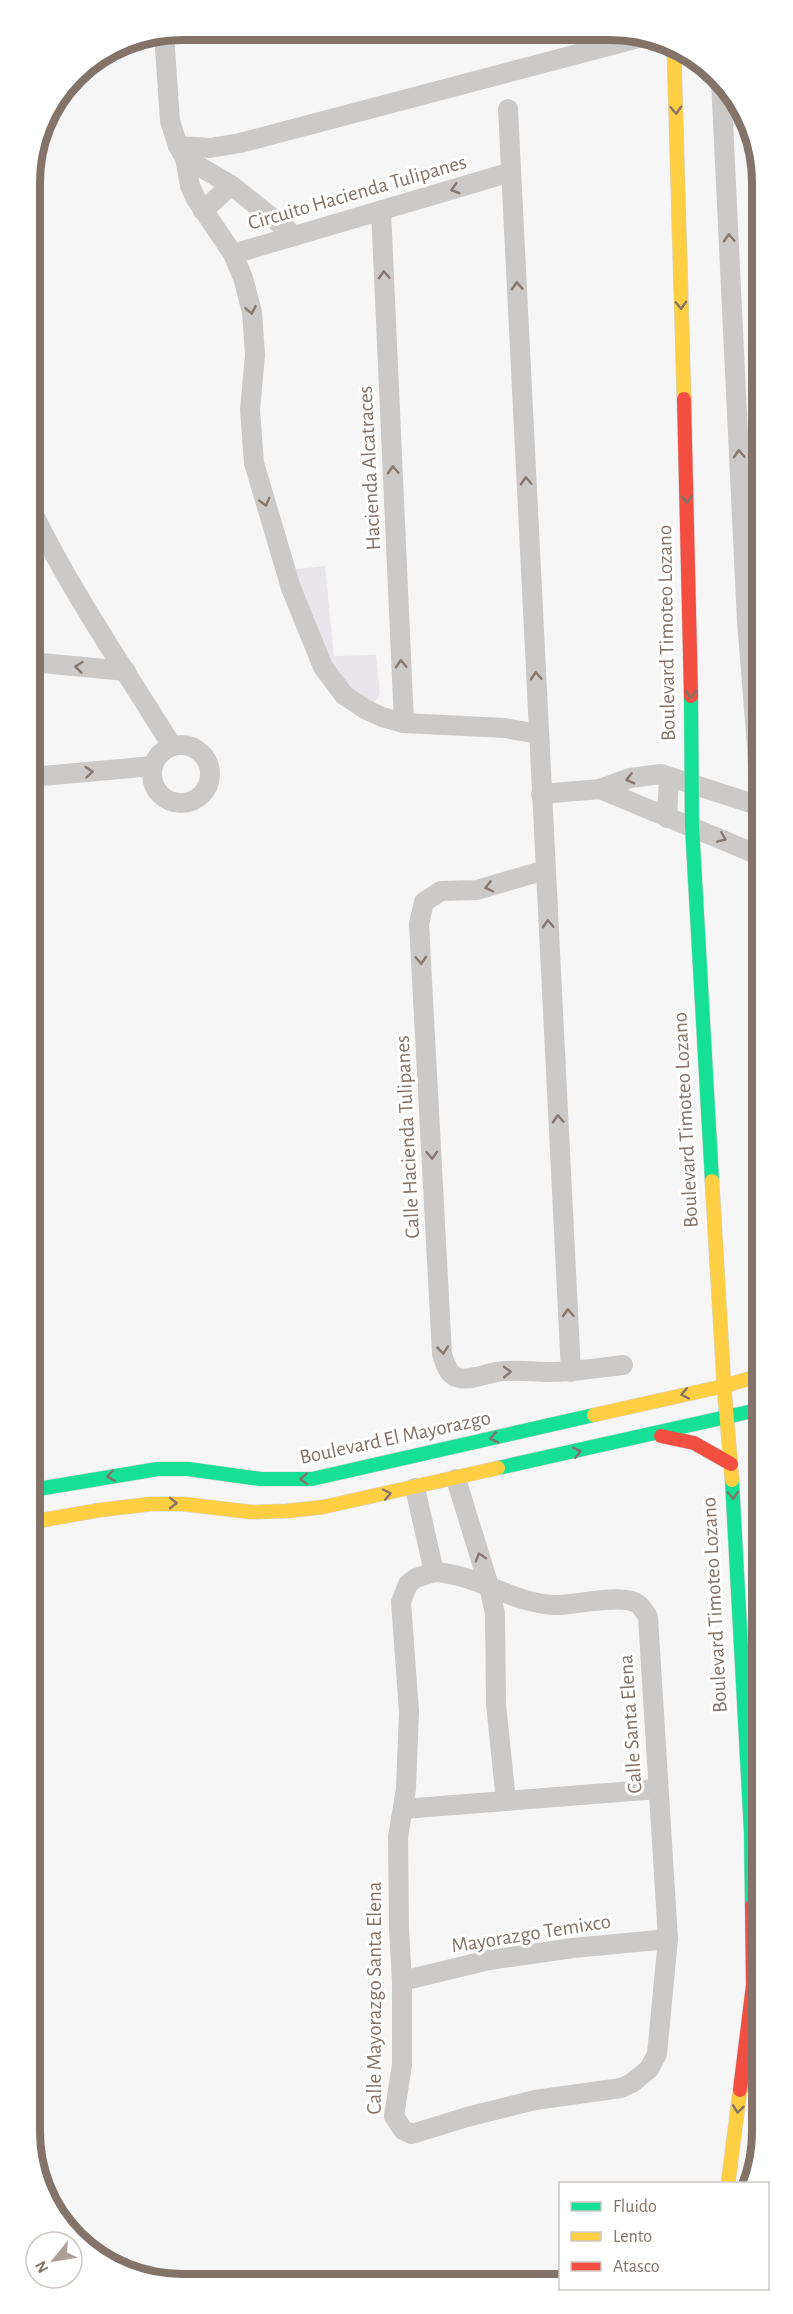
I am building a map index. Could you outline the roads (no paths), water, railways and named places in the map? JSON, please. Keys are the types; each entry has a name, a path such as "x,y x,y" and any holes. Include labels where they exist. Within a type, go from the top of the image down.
{"street":[{"path":"165,42 170,121 182,152 190,186 233,254"},
{"path":"182,152 240,143 625,42"},
{"name":"Boulevard Timoteo Lozano","path":"674,56 691,639 692,826 724,1386 731,1464 751,1832 752,1908"},
{"path":"722,95 752,593"},
{"path":"508,109 571,1372"},
{"path":"182,152 231,185 295,236"},
{"name":"Circuito Hacienda Tulipanes","path":"511,172 233,254 243,278 252,312 255,355 250,410 254,463 291,588 312,642 333,683 344,695 364,709 404,723 505,728 538,734"},
{"path":"204,210 231,185"},
{"name":"Hacienda Alcatraces","path":"381,210 404,723"},
{"path":"41,546 126,671 172,746"},
{"path":"41,663 126,671"},
{"path":"172,746 190,746 204,757 210,773 209,782 199,797 182,803 165,798 154,784 152,775 153,766 160,754 172,746"},
{"path":"41,776 153,766"},
{"path":"542,794 600,789 645,775 661,774 692,786 752,804"},
{"path":"667,818 669,777"},
{"path":"600,789 752,852"},
{"name":"Calle Hacienda Tulipanes","path":"545,870 477,890 441,891 424,902 419,924 442,1354 451,1374 458,1378 468,1379 504,1371 571,1372 623,1365"},
{"name":"Boulevard El Mayorazgo","path":"40,1489 158,1469 188,1468 261,1479 312,1479 752,1378"},
{"path":"40,1521 129,1506 167,1503 194,1504 256,1513 323,1508 415,1488 448,1469 654,1435 752,1411"},
{"path":"654,1435 694,1443 731,1464"},
{"path":"419,1455 448,1469 489,1586 495,1614 496,1704 506,1801"},
{"path":"415,1488 434,1572"},
{"name":"Calle Santa Elena","path":"434,1572 456,1575 531,1602 556,1605 617,1599 630,1600 640,1604 648,1617 668,1939 657,2054 649,2070 640,2078"},
{"name":"Calle Mayorazgo Santa Elena","path":"434,1572 416,1578 408,1584 402,1602 409,1712 406,1789 398,1837 402,2065 394,2116 403,2130 412,2134 535,2100 621,2088 640,2078"},
{"path":"403,1809 658,1789"},
{"name":"Mayorazgo Temixco","path":"402,1981 489,1960 573,1948 668,1939"},
{"name":"Boulevard Timoteo Lozano","path":"728,2182 752,1993"}]}
